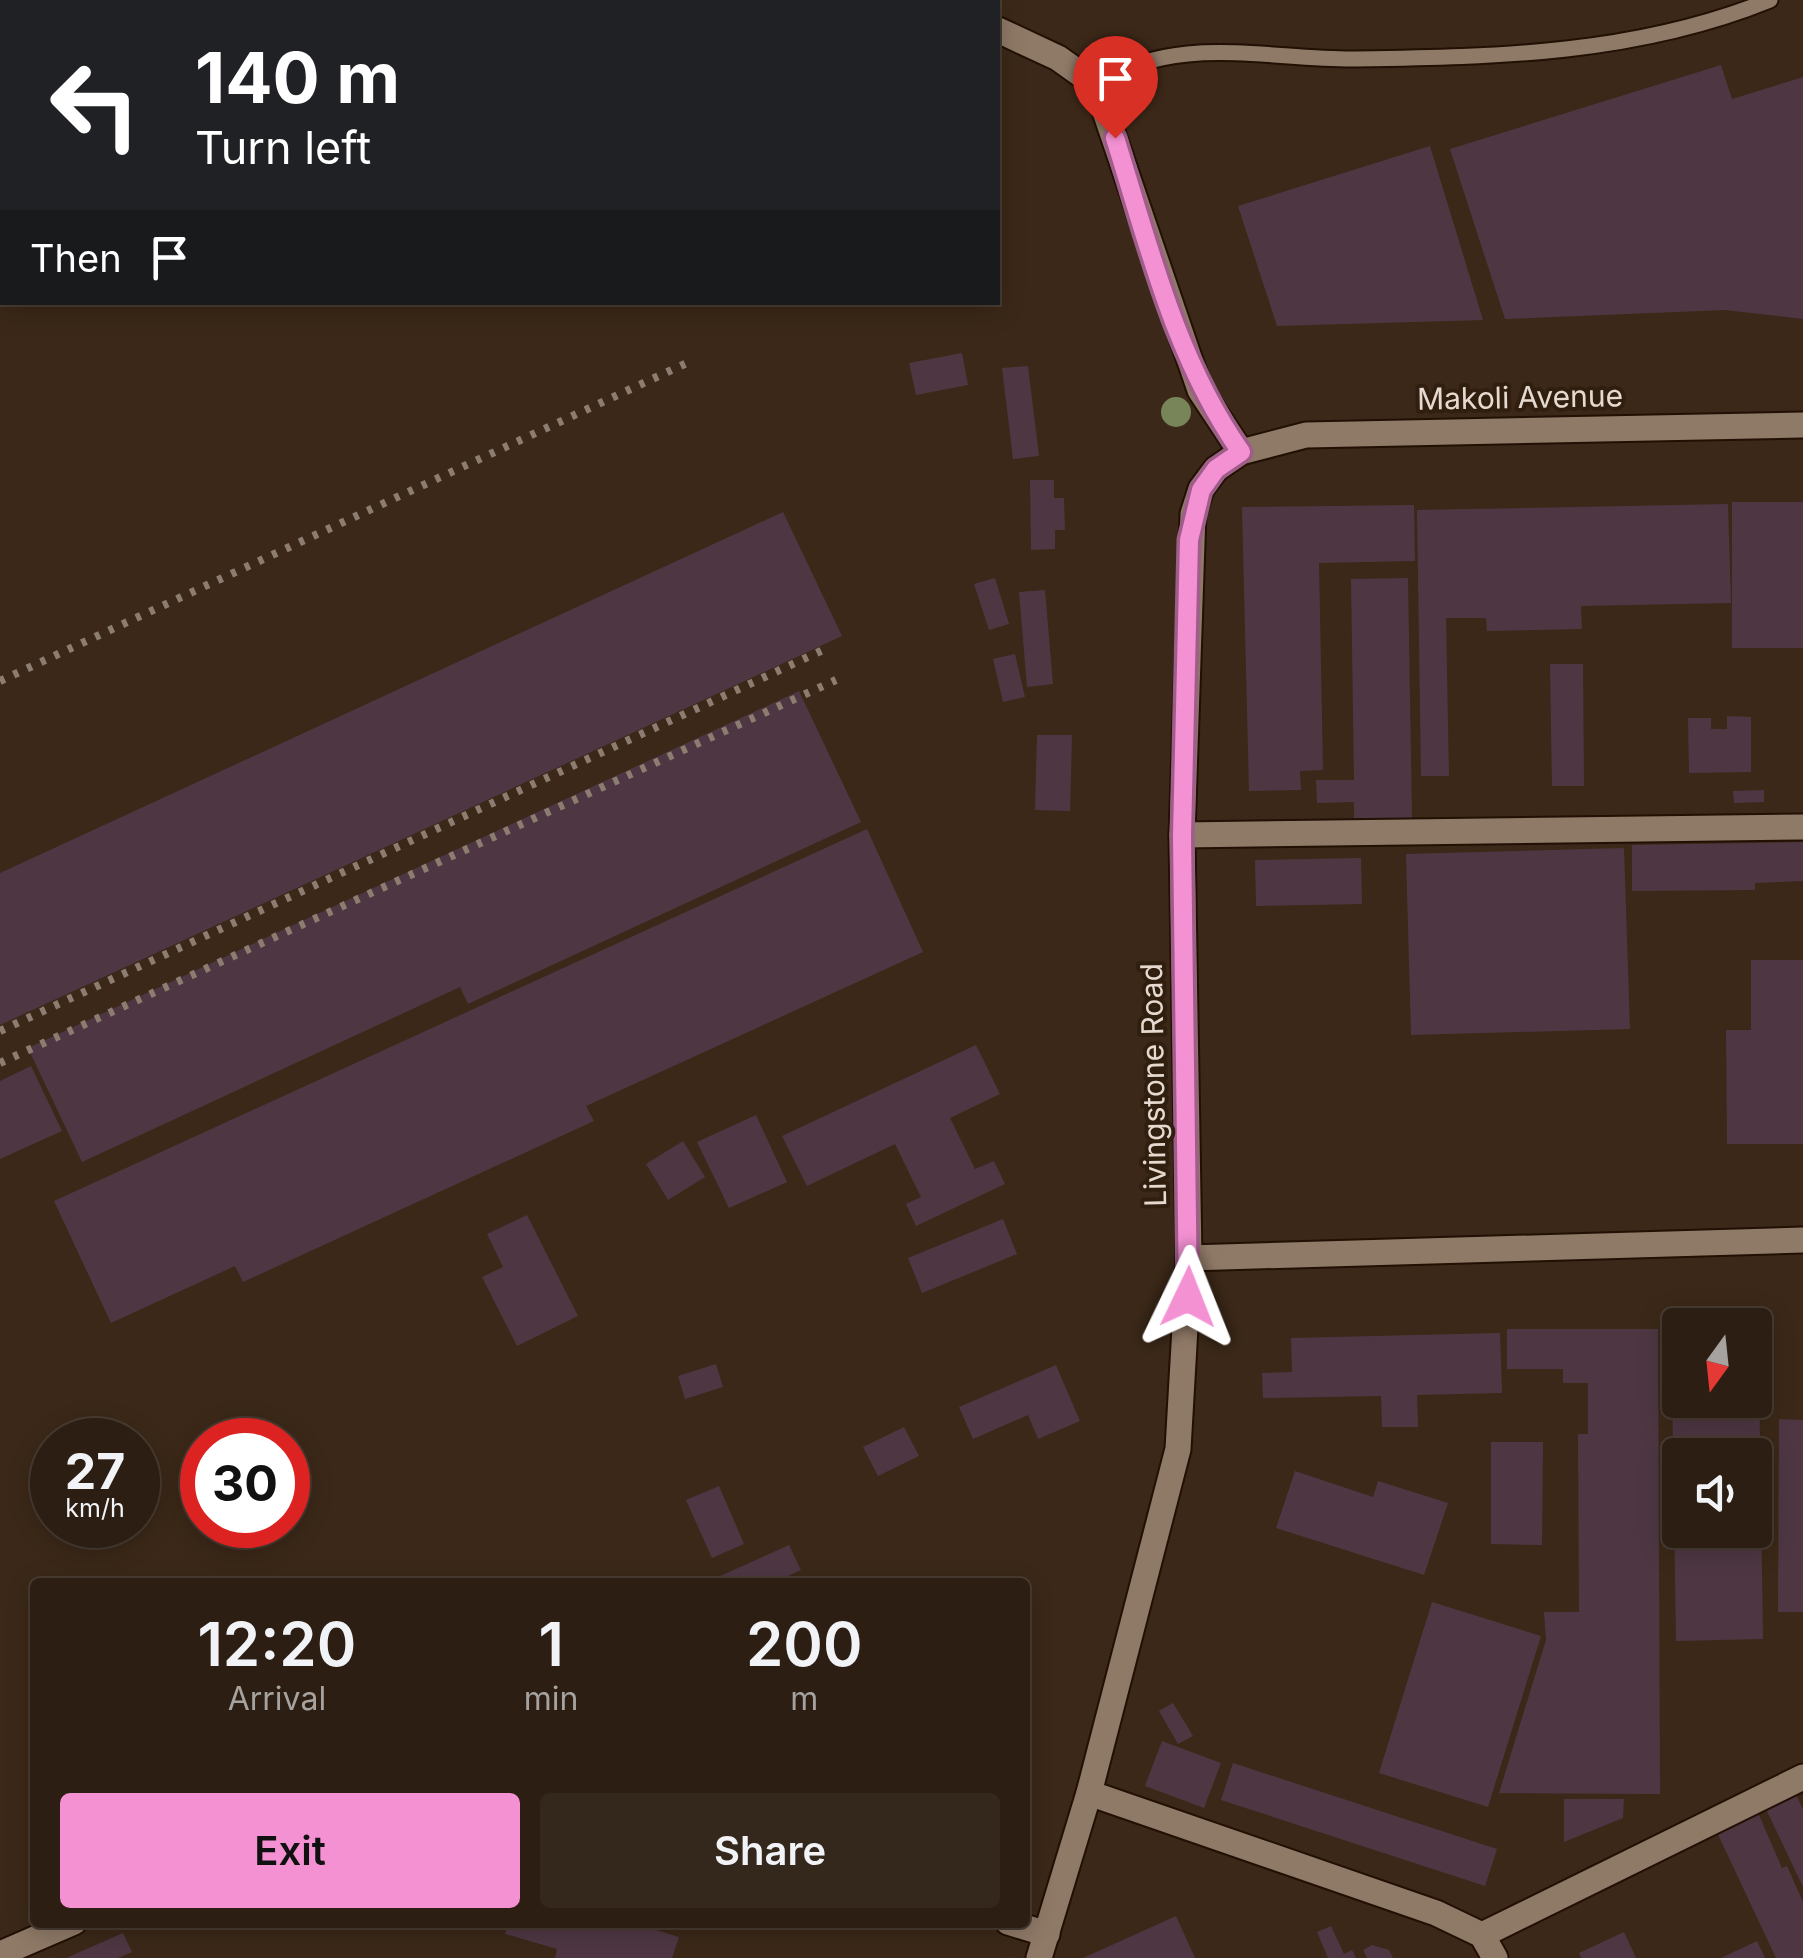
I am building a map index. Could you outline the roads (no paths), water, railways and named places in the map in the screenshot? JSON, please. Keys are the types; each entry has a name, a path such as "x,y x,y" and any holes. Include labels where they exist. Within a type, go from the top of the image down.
{"street":[{"path":"1000,31 1058,58 1096,85 1200,390 1241,452"},
{"name":"Makoli Avenue","path":"1241,452 1306,434 1803,425"},
{"name":"Livingstone Road","path":"1043,1946 1088,1793 1178,1449 1190,1258 1182,836 1189,540 1201,490 1216,469 1241,452"},
{"path":"1182,836 1803,828"},
{"path":"1190,1258 1803,1240"},
{"path":"1482,1935 1803,1777"},
{"path":"1088,1793 1436,1913 1482,1935 1495,1958"},
{"path":"0,1954 60,1928"},
{"path":"1017,1928 1043,1946"}],"lane":[{"path":"1096,85 1139,60 1186,53 1353,59 1543,53 1636,42 1770,0"}],"railway":[{"path":"0,681 689,362"},
{"path":"0,1031 823,650"},
{"path":"0,1063 836,680"}]}
